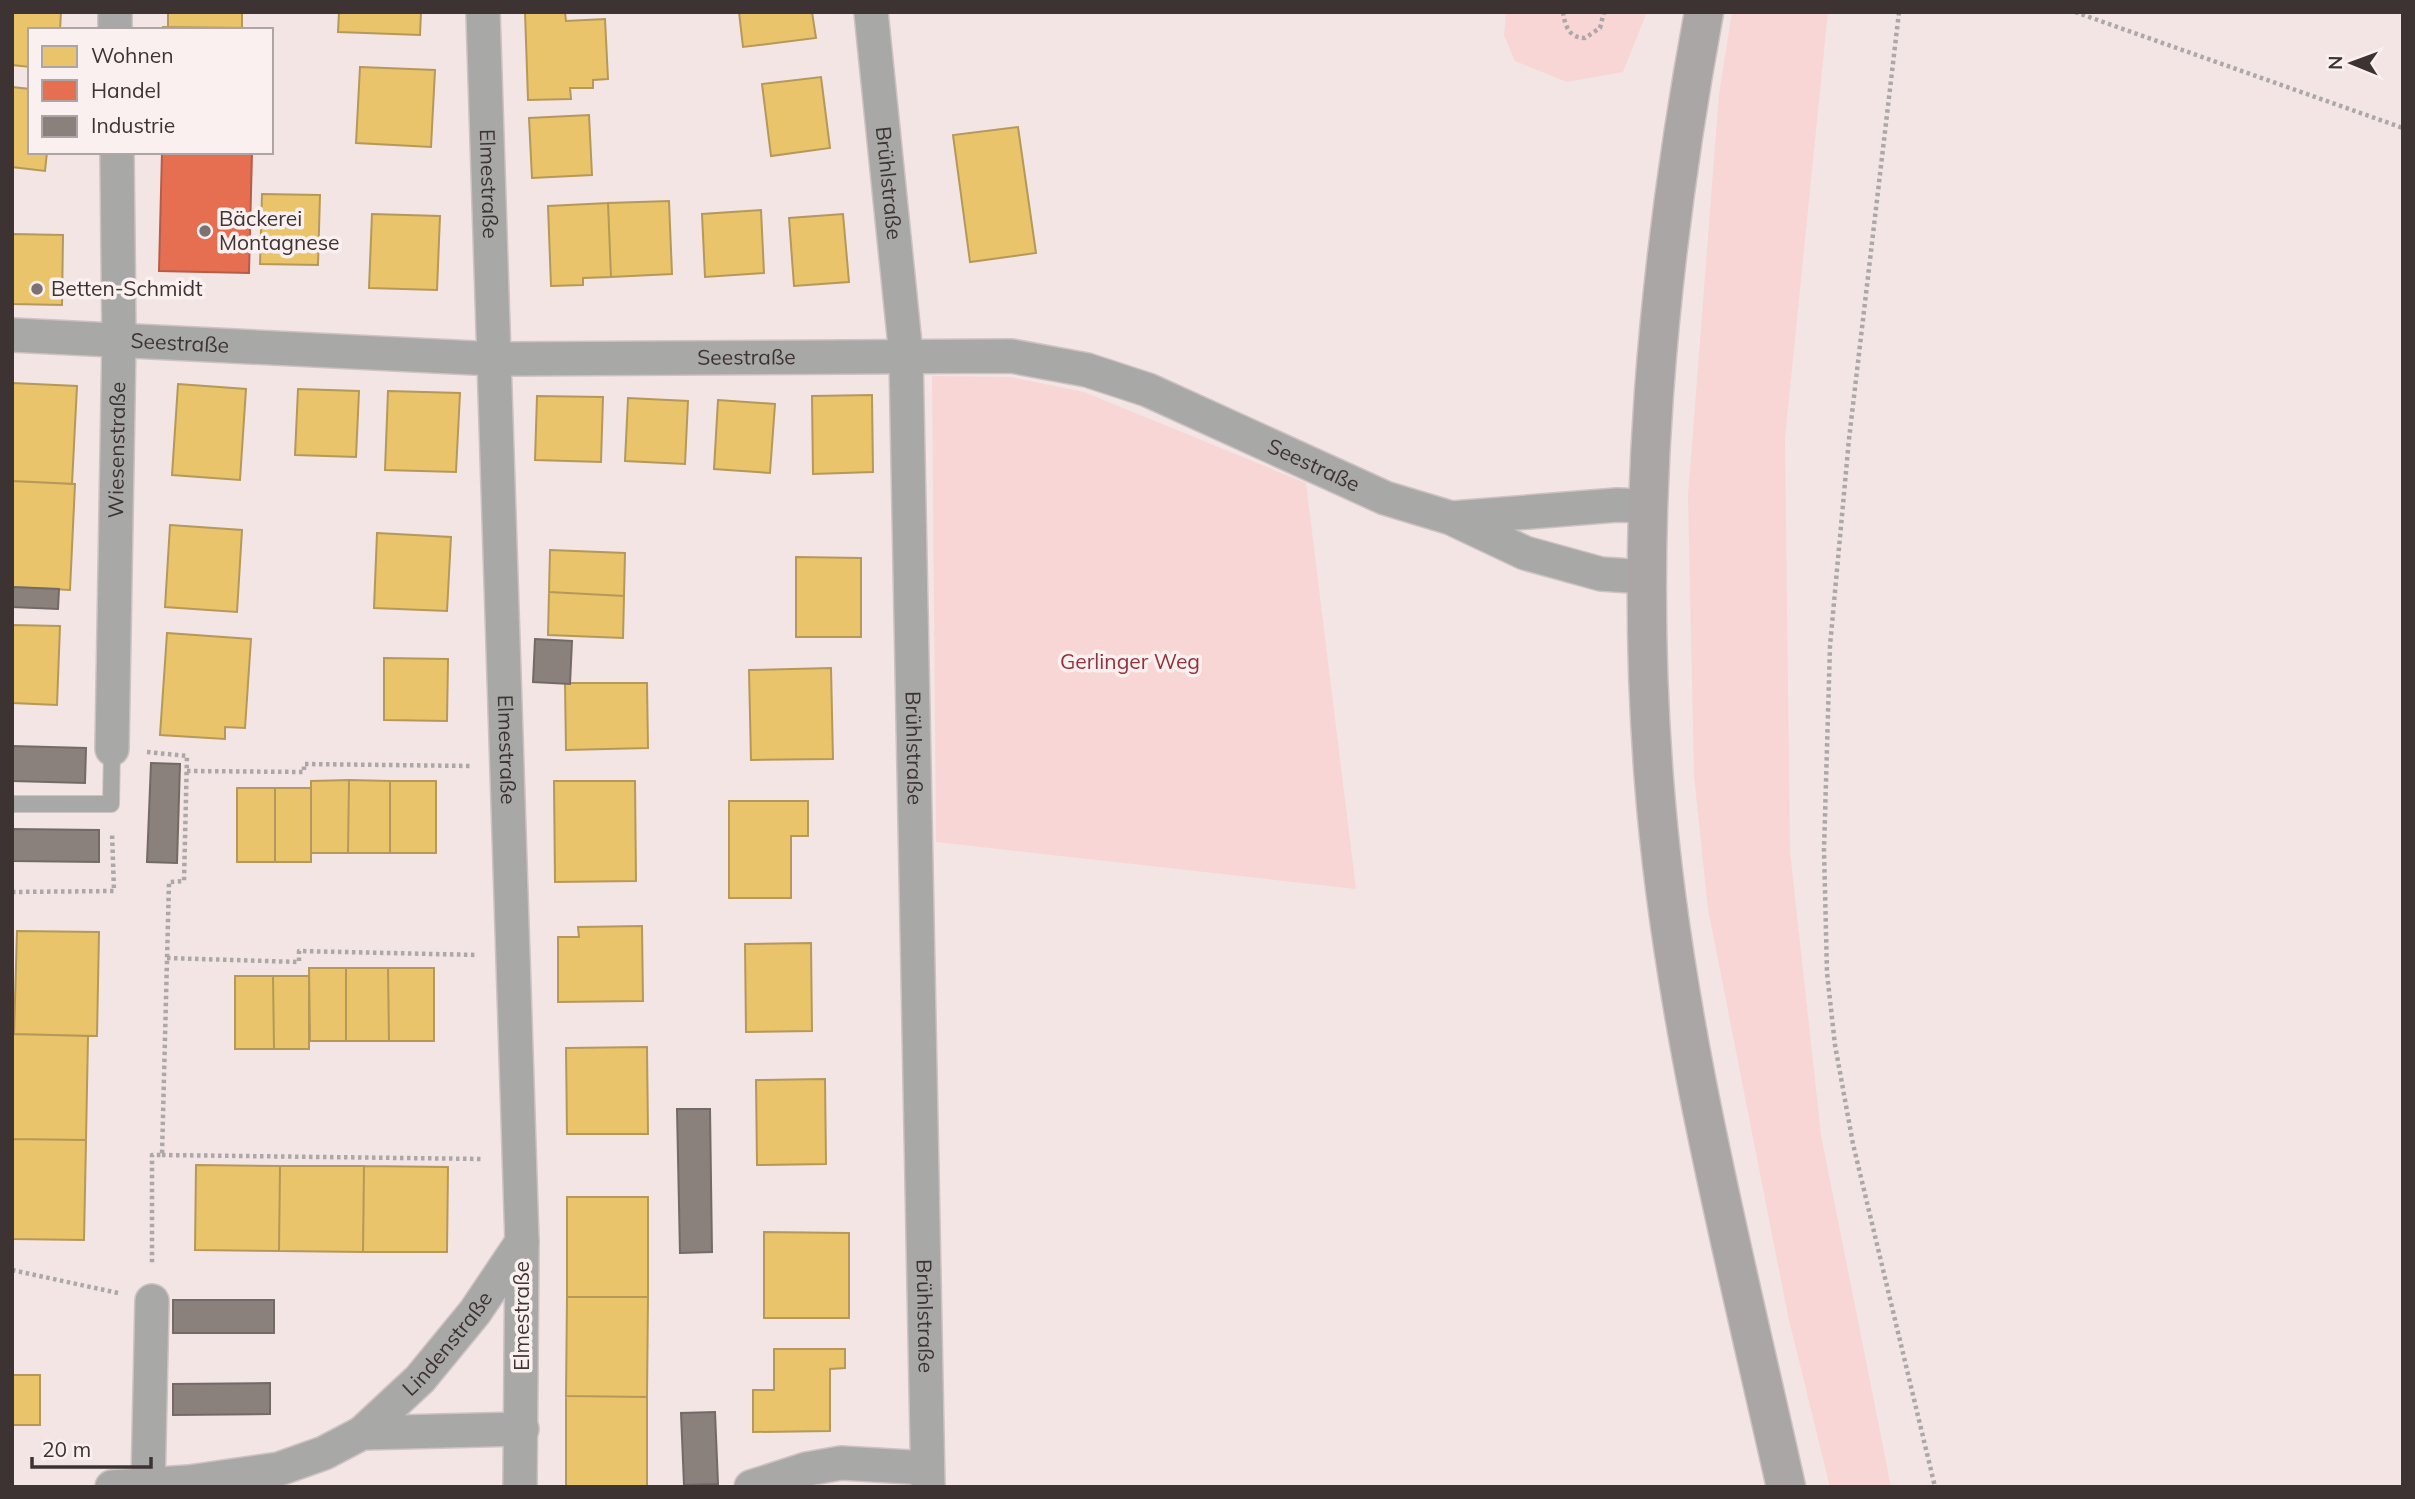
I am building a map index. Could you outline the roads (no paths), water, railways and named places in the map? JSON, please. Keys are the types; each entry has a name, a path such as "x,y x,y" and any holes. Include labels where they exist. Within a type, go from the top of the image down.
{"main road":[{"path":"1704,12 1665,258 1646,506 1654,780 1671,927 1695,1078 1786,1487"}],"street":[{"name":"Elmestraße","path":"483,12 522,1242 520,1487"},
{"name":"Brühlstraße","path":"872,12 906,355 927,1477"},
{"name":"Wiesenstraße","path":"111,749 119,340 117,154"},
{"name":"Seestraße","path":"12,335 495,359 1010,356 1087,370 1148,390 1385,498 1451,518 1525,553 1601,574 1646,577"},
{"name":"Seestraße","path":"1451,518 1617,505 1646,506"},
{"name":"Lindenstraße","path":"112,1487 148,1486 279,1469 324,1453 362,1433 421,1379 475,1312 522,1242"},
{"path":"148,1486 152,1301"},
{"name":"Lindenstraße","path":"362,1433 522,1429"},
{"path":"751,1487 807,1469 841,1464 927,1477"}],"lane":[{"path":"12,804 111,804 111,749"}],"place":[{"name":"Bäckerei Montagnese","path":"205,231"},
{"name":"Betten-Schmidt","path":"37,289"}],"park label":[{"name":"Gerlinger Weg","path":"1130,662"}]}
